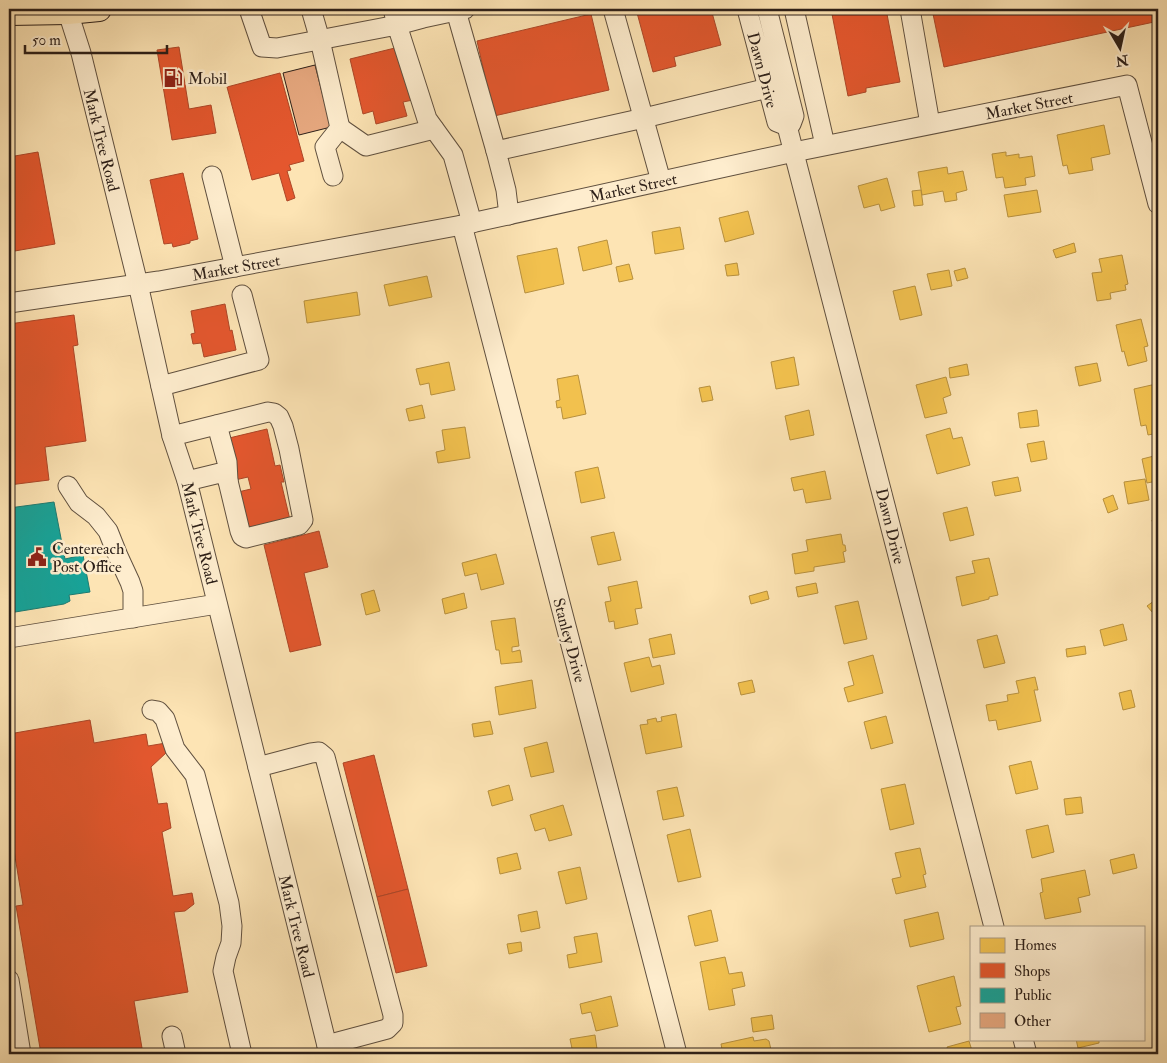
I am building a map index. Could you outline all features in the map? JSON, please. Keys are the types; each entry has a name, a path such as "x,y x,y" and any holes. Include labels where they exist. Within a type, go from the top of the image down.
{"main road":[{"path":"9,13 98,9"}],"street":[{"path":"249,9 262,47 277,48 320,40 395,17 423,18 460,10 506,190 509,215"},
{"path":"311,9 340,128 366,146 434,129"},
{"path":"613,9 661,181"},
{"name":"Dawn Drive","path":"747,9 777,122 787,126"},
{"name":"Dawn Drive","path":"767,9 794,116 791,124 787,126"},
{"path":"794,9 826,145"},
{"path":"910,9 930,124"},
{"name":"Mark Tree Road","path":"68,11 81,53 138,284 172,436 187,481 328,1050"},
{"name":"Stanley Drive","path":"395,17 427,118 453,155 467,224 677,1054"},
{"name":"Market Street","path":"9,303 138,284 467,224 826,145 1127,85 1158,204"},
{"path":"496,151 768,88"},
{"name":"Dawn Drive","path":"787,126 994,926"},
{"path":"334,176 325,147 340,128"},
{"path":"212,176 235,267"},
{"path":"161,386 259,360 242,295"},
{"path":"172,436 268,412 274,413 279,417 283,426 289,448 302,523 299,526 246,538 243,537 224,472 187,481"},
{"path":"217,425 227,462 228,481"},
{"path":"68,486 79,503 96,516 108,531 133,591 133,618"},
{"path":"9,638 217,604"},
{"path":"152,710 158,712 165,719 176,749 195,775 229,903 232,926 231,943 223,971 242,1054"},
{"path":"258,767 311,753 319,752 325,756 394,1015 393,1023 387,1029 328,1050"},
{"path":"9,980 21,1054"},
{"path":"172,1036 176,1054"},
{"path":"1023,1040 1027,1054"}],"building: Homes":[{"path":"1104,125 1110,154 1091,158 1093,170 1069,174 1067,165 1063,166 1057,135"},
{"path":"1006,152 1006,156 1019,154 1019,158 1032,156 1035,176 1025,178 1026,185 1005,188 1003,177 996,178 992,154"},
{"path":"947,167 948,174 963,171 967,190 956,193 957,200 945,202 943,191 922,195 918,172"},
{"path":"887,178 895,207 881,211 879,204 864,208 858,186"},
{"path":"921,190 923,205 914,206 912,191"},
{"path":"1037,190 1041,212 1008,217 1004,195"},
{"path":"748,211 754,234 725,242 719,218"},
{"path":"680,227 684,249 655,254 652,232"},
{"path":"607,240 612,264 583,271 578,247"},
{"path":"1074,243 1076,252 1056,258 1053,250"},
{"path":"557,248 564,284 525,293 517,256"},
{"path":"1122,255 1128,284 1125,285 1126,290 1110,293 1111,299 1097,301 1092,273 1102,272 1099,259"},
{"path":"737,263 739,275 727,276 725,265"},
{"path":"629,264 633,279 619,282 616,267"},
{"path":"965,268 968,278 957,281 954,271"},
{"path":"949,270 952,286 931,290 927,274"},
{"path":"427,276 432,297 389,306 384,285"},
{"path":"915,286 922,315 900,320 893,291"},
{"path":"357,292 360,315 307,323 304,301"},
{"path":"1141,319 1148,346 1144,347 1147,361 1128,366 1124,351 1122,352 1116,325"},
{"path":"794,357 799,385 776,389 771,362"},
{"path":"449,362 455,390 431,395 429,383 420,385 416,369"},
{"path":"1097,363 1101,381 1079,386 1075,367"},
{"path":"967,364 969,375 950,378 949,368"},
{"path":"578,375 586,414 563,419 561,407 557,408 556,401 560,400 557,379"},
{"path":"946,377 951,395 943,398 947,413 925,418 916,385"},
{"path":"1156,384 1158,433 1148,435 1146,425 1141,426 1134,389"},
{"path":"710,386 713,400 702,402 699,388"},
{"path":"422,405 425,418 409,421 406,409"},
{"path":"809,410 814,435 790,440 785,416"},
{"path":"1037,410 1039,426 1020,428 1018,413"},
{"path":"465,427 470,458 438,463 436,452 445,450 442,430"},
{"path":"950,428 953,439 962,437 970,465 937,474 926,435"},
{"path":"1044,441 1047,459 1031,462 1027,444"},
{"path":"1158,455 1158,486 1157,481 1147,483 1142,459"},
{"path":"598,467 605,498 581,503 575,472"},
{"path":"825,471 831,499 806,503 803,489 794,491 791,478"},
{"path":"1018,477 1021,491 995,496 992,482"},
{"path":"1145,479 1149,500 1128,504 1124,482"},
{"path":"1113,495 1118,509 1108,513 1103,499"},
{"path":"967,507 974,535 950,541 943,513"},
{"path":"1158,519 1158,546 1152,520"},
{"path":"614,532 621,560 598,565 591,537"},
{"path":"841,534 846,551 843,552 845,562 814,567 814,571 795,574 792,554 808,551 806,540"},
{"path":"496,554 504,584 481,590 477,573 465,576 462,563"},
{"path":"989,558 998,595 962,606 956,577 975,573 972,561"},
{"path":"637,581 642,608 635,609 638,624 615,629 614,621 609,622 605,602 611,601 608,587"},
{"path":"816,583 818,593 798,597 796,587"},
{"path":"374,590 380,611 366,615 361,594"},
{"path":"767,591 769,599 751,604 749,596"},
{"path":"464,593 467,608 445,614 442,599"},
{"path":"1158,598 1158,619 1147,606"},
{"path":"858,601 867,639 844,644 835,606"},
{"path":"515,618 519,646 512,647 512,652 520,650 522,662 501,664 499,650 496,650 491,621"},
{"path":"1123,624 1127,640 1104,646 1100,630"},
{"path":"671,634 675,654 653,658 649,639"},
{"path":"997,635 1005,663 984,668 977,640"},
{"path":"1085,646 1086,654 1067,657 1066,649"},
{"path":"873,655 883,693 848,702 844,688 854,685 848,662"},
{"path":"649,657 652,667 660,665 664,684 631,692 624,663"},
{"path":"1035,677 1038,690 1034,690 1041,721 998,730 996,720 989,721 986,705 1008,701 1007,695 1019,693 1016,681"},
{"path":"532,680 536,708 499,715 495,687"},
{"path":"752,680 755,692 741,695 738,683"},
{"path":"1131,690 1135,707 1123,710 1119,693"},
{"path":"676,714 682,747 646,754 640,725 648,724 647,720 656,718 657,722 662,721 661,717"},
{"path":"886,716 893,743 871,749 864,722"},
{"path":"490,721 493,734 474,737 472,724"},
{"path":"547,742 554,772 531,777 524,748"},
{"path":"1031,761 1038,789 1016,794 1009,766"},
{"path":"905,784 914,824 890,830 881,789"},
{"path":"509,785 513,800 492,806 488,791"},
{"path":"677,787 684,816 663,820 657,791"},
{"path":"1081,797 1083,813 1066,815 1064,799"},
{"path":"563,805 572,835 549,841 545,828 535,831 530,815"},
{"path":"1048,825 1054,852 1032,858 1026,830"},
{"path":"690,829 701,877 678,882 667,835"},
{"path":"920,848 926,874 923,875 926,887 896,894 892,879 901,877 895,853"},
{"path":"517,853 521,869 500,874 497,858"},
{"path":"1134,854 1137,868 1113,874 1110,860"},
{"path":"580,867 587,899 566,904 558,872"},
{"path":"1085,870 1090,895 1078,898 1081,912 1045,919 1040,893 1043,892 1041,879"},
{"path":"711,910 718,941 695,946 688,916"},
{"path":"537,911 540,928 521,932 518,915"},
{"path":"938,912 944,939 910,947 904,920"},
{"path":"597,933 602,962 569,968 567,955 577,953 574,937"},
{"path":"521,942 522,951 509,954 507,944"},
{"path":"725,957 729,974 742,972 745,986 732,989 735,1005 709,1010 700,962"},
{"path":"954,976 961,1006 956,1007 961,1024 929,1032 917,986"},
{"path":"611,996 618,1026 596,1031 591,1012 582,1014 580,1004"},
{"path":"772,1015 774,1029 753,1032 751,1018"},
{"path":"595,1035 597,1049 573,1053 570,1039"},
{"path":"753,1037 754,1041 766,1039 769,1041 772,1054 723,1054 721,1044"},
{"path":"1076,1040 1099,1040 1099,1043 1078,1048"},
{"path":"969,1041 973,1054 949,1054 947,1047"}],"building: Shops":[{"path":"636,9 711,9 721,45 674,57 676,66 653,72"},
{"path":"831,9 886,9 900,82 866,88 866,92 848,96"},
{"path":"932,9 1151,9 1154,22 944,67"},
{"path":"591,14 609,90 494,116 477,41"},
{"name":"Mobil","path":"179,47 189,109 211,105 216,133 172,140 157,50"},
{"path":"399,47 413,100 403,102 407,116 376,124 373,111 363,114 350,59"},
{"path":"280,73 304,161 289,165 291,170 287,171 295,198 287,201 279,173 252,180 227,87"},
{"path":"38,152 55,244 9,252 9,157"},
{"path":"183,173 198,239 173,247 172,243 164,244 150,180"},
{"path":"225,304 236,350 204,357 201,343 193,344 191,334 195,333 191,311"},
{"path":"74,315 78,345 73,346 86,441 45,447 49,480 9,485 9,324"},
{"path":"267,429 275,466 280,465 284,482 281,482 291,524 248,535 238,492 251,489 248,477 235,480 225,439"},
{"path":"319,531 328,567 304,573 321,645 290,652 264,545"},
{"path":"90,720 94,743 146,734 148,746 166,743 167,752 151,767 158,804 167,803 171,828 162,832 173,896 192,893 194,904 185,911 174,912 188,992 134,1001 143,1054 41,1054 16,906 23,905 9,820 9,734"},
{"path":"374,755 408,889 377,897 343,763"},
{"path":"408,889 427,966 396,973 377,897"}],"building: Public":[{"name":"Centereach Post Office","path":"54,502 65,559 83,555 90,592 69,595 70,601 64,604 9,613 9,508"}],"building: Other":[{"path":"315,65 331,127 299,135 283,73"}],"place":[{"name":"Mobil","path":"173,78"},
{"name":"Centereach Post Office","path":"37,557"}]}
